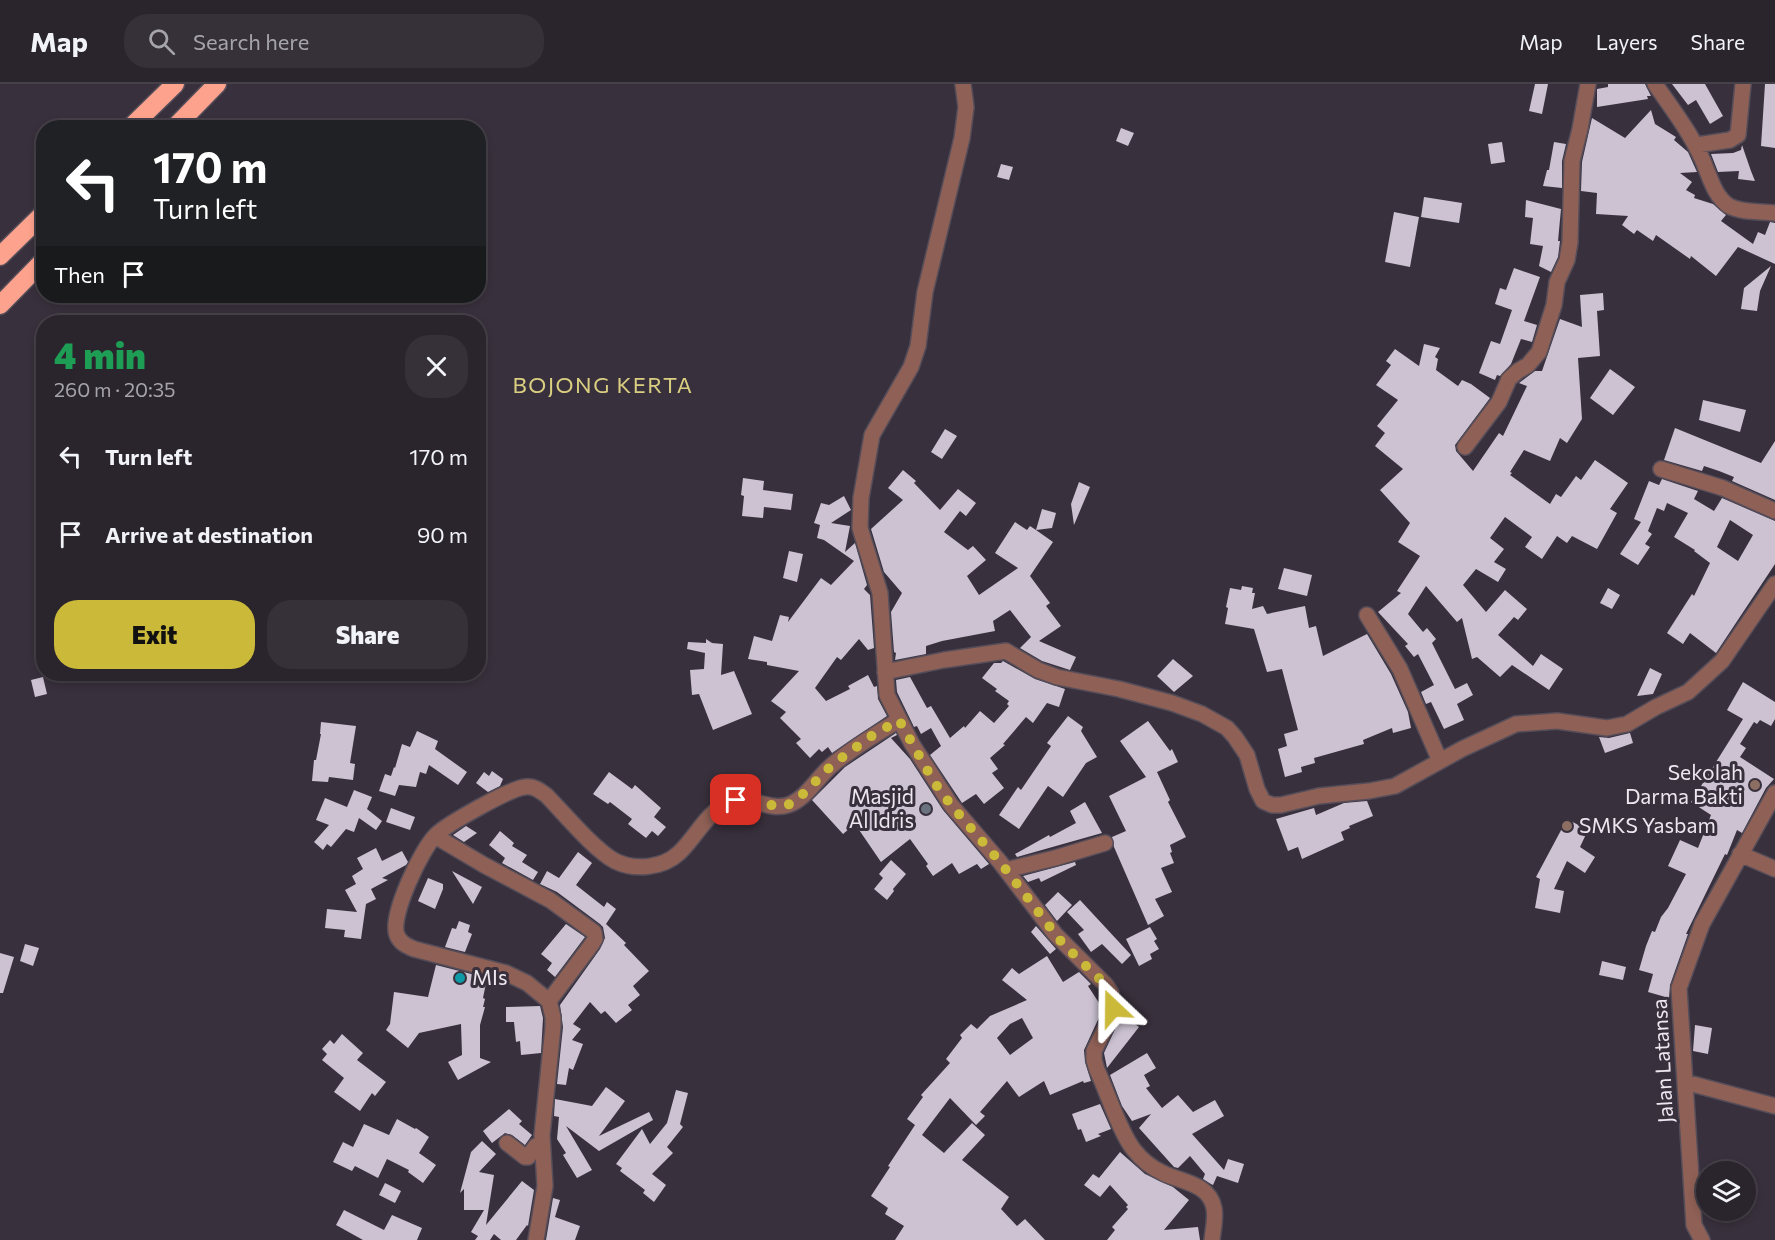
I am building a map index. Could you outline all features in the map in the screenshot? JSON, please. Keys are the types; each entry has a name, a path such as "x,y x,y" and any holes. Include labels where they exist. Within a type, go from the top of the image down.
{"highway":[{"path":"138,120 175,84"},
{"path":"182,120 217,84"},
{"path":"0,256 36,221"},
{"path":"0,305 36,268"}],"street":[{"path":"963,84 966,107 962,138 925,292 918,346 911,367 874,430 861,498 862,535 880,593 887,695 941,792 1006,870 1063,944 1108,988 1113,1008 1094,1051 1097,1070 1134,1150 1159,1172 1200,1187 1209,1197 1215,1213 1212,1240"},
{"path":"1465,447 1499,402 1509,379 1528,365 1539,352 1554,304 1557,282 1567,260 1570,242 1572,161 1581,129 1588,84"},
{"path":"1655,84 1697,145 1714,189 1725,202 1736,208 1775,213"},
{"path":"1697,145 1730,140 1738,135 1743,84"},
{"path":"1661,469 1723,488 1775,511"},
{"path":"885,672 1006,651 1038,670 1057,677 1119,689 1172,703 1209,717 1227,728 1247,755 1263,801 1281,806 1319,796 1395,786 1516,724 1557,721 1607,728 1620,726 1639,718 1688,692 1722,661 1775,584"},
{"path":"1367,615 1400,669 1440,761"},
{"path":"536,1240 544,1186 542,1146 553,1027 549,1001 527,983 506,973 414,950 400,941 395,928 404,895 418,859 435,836 507,792 527,786 536,788 546,795 602,851 616,861 638,866 663,864 680,852 723,805 736,800 779,807 794,803 832,765 870,737 899,720"},
{"name":"Jalan Latansa","path":"1702,1240 1694,1225 1679,988 1702,924 1775,793"},
{"path":"435,836 550,900 594,932 595,939 549,1001"},
{"path":"1006,870 1105,843"},
{"path":"1740,854 1775,869"},
{"path":"1685,1083 1775,1106"},
{"path":"507,1143 525,1157 528,1157 536,1146 542,1146"}],"building":[{"path":"1535,84 1548,84 1542,114 1529,111"},
{"path":"1608,84 1645,84 1651,96 1647,96 1648,99 1597,107 1597,89 1608,87"},
{"path":"1672,84 1705,84 1723,116 1710,124 1696,100 1688,105"},
{"path":"1765,84 1775,84 1775,148 1761,146"},
{"path":"1651,110 1655,124 1676,137 1674,140 1688,152 1697,172 1680,173 1692,182 1686,190 1695,195 1694,198 1713,204 1726,215 1721,221 1753,244 1758,232 1765,235 1770,222 1775,223 1775,264 1738,247 1716,276 1691,256 1690,259 1656,235 1653,241 1637,230 1634,234 1622,225 1628,216 1596,214 1597,193 1581,191 1582,162 1592,118 1625,138"},
{"path":"1121,128 1134,133 1128,146 1116,141"},
{"path":"1502,142 1505,162 1491,164 1488,144"},
{"path":"1554,142 1566,144 1562,161 1562,188 1543,186 1547,170 1549,170"},
{"path":"1742,145 1755,181 1738,179 1739,171 1718,172 1711,154 1733,153 1741,150"},
{"path":"1001,164 1013,167 1009,180 997,177"},
{"path":"1424,197 1462,203 1459,223 1421,217"},
{"path":"1526,200 1561,209 1558,257 1551,272 1539,266 1543,246 1530,244 1533,218 1525,217"},
{"path":"1394,212 1419,217 1410,267 1385,262"},
{"path":"1771,266 1760,291 1757,311 1741,309 1744,288"},
{"path":"1514,268 1540,277 1524,321 1537,325 1532,342 1521,339 1511,364 1500,376 1497,375 1495,380 1479,373 1491,341 1500,344 1512,310 1495,304 1500,288 1506,290"},
{"path":"1603,293 1604,310 1597,311 1600,356 1578,358 1582,419 1567,443 1560,438 1550,461 1524,450 1510,475 1550,504 1556,494 1561,497 1576,476 1581,480 1595,460 1628,483 1610,509 1617,513 1597,549 1572,536 1567,543 1557,536 1542,559 1525,547 1532,537 1505,517 1490,538 1504,549 1494,562 1506,569 1498,582 1476,569 1463,585 1486,612 1505,590 1527,609 1518,620 1514,617 1498,635 1533,666 1541,654 1563,669 1549,690 1512,665 1500,677 1477,657 1472,659 1462,618 1457,622 1426,586 1408,614 1423,632 1427,628 1436,639 1432,643 1455,689 1467,683 1473,695 1457,704 1464,720 1444,729 1431,702 1426,704 1421,692 1434,685 1418,654 1414,657 1405,646 1408,644 1378,612 1401,593 1397,591 1420,556 1398,542 1410,523 1380,490 1403,469 1375,446 1385,433 1377,426 1398,400 1376,385 1391,365 1386,361 1395,349 1419,366 1424,344 1440,348 1435,357 1438,359 1436,370 1458,386 1462,380 1490,398 1455,445 1456,451 1473,471 1499,433 1503,436 1527,386 1519,383 1535,371 1542,371 1560,319 1582,327 1580,295"},
{"path":"1610,369 1635,387 1613,415 1590,398"},
{"path":"1703,400 1746,410 1740,432 1699,420"},
{"path":"1675,428 1761,463 1775,441 1775,500 1732,481 1734,477 1719,471 1704,466 1702,471 1664,460"},
{"path":"945,429 957,436 942,459 931,452"},
{"path":"903,470 916,481 914,483 940,510 958,489 976,503 966,516 960,511 944,532 968,550 973,546 986,560 967,576 979,595 1018,568 995,553 1015,522 1027,530 1030,526 1053,542 1030,576 1050,603 1046,606 1061,626 1039,641 1076,657 1070,670 1042,661 1020,648 1031,637 1010,610 993,621 995,631 942,641 926,646 926,654 895,660 891,612 902,593 884,572 871,529 903,500 888,488"},
{"path":"743,478 764,481 763,490 793,494 791,510 764,507 763,518 742,516"},
{"path":"1662,479 1698,491 1694,499 1714,511 1722,498 1775,521 1775,564 1716,653 1690,633 1683,644 1667,633 1692,594 1694,596 1710,563 1674,537 1688,513 1667,503 1664,511 1657,508 1648,531 1652,534 1645,544 1650,547 1638,565 1620,554 1641,522 1634,519 1649,481 1659,485","holes":["1730,520 1753,535 1738,561 1717,547"]},
{"path":"1079,482 1090,487 1074,525 1071,504"},
{"path":"844,496 851,510 831,523 850,526 845,552 855,543 867,585 864,589 870,595 874,648 868,650 859,639 841,660 837,657 815,688 826,701 850,689 848,686 868,675 874,687 877,686 878,699 887,716 832,753 828,747 822,752 819,749 810,758 796,743 801,739 780,718 786,712 771,701 799,671 748,659 754,636 772,641 780,615 789,617 788,622 821,578 831,585 854,561 824,540 817,538 820,525 814,523 821,503 829,505"},
{"path":"1042,509 1056,513 1052,528 1036,530"},
{"path":"789,551 803,554 797,582 783,578"},
{"path":"1284,568 1312,575 1307,596 1278,589"},
{"path":"1242,586 1253,588 1252,593 1255,593 1252,609 1263,606 1267,614 1305,606 1309,628 1316,626 1323,656 1367,634 1391,674 1408,712 1411,728 1393,733 1392,728 1363,740 1364,744 1314,758 1315,763 1301,767 1302,772 1285,777 1278,749 1287,746 1284,734 1298,730 1282,669 1267,672 1254,629 1225,624 1230,588 1241,590"},
{"path":"1608,588 1620,595 1612,609 1600,603"},
{"path":"706,639 712,643 723,644 721,675 734,671 752,714 713,730 699,694 692,695 690,670 704,669 705,653 687,649 688,642 706,643"},
{"path":"1173,659 1193,676 1174,692 1157,676"},
{"path":"1003,661 1035,679 1065,689 1059,707 1047,703 1033,723 1026,717 1003,744 1005,745 990,758 998,769 992,773 1004,788 984,804 976,794 962,803 930,755 941,746 931,728 921,734 917,726 914,727 897,692 896,680 910,677 927,708 931,706 950,738 964,726 965,728 980,711 994,723 1009,706 1007,704 1009,701 982,678 994,663"},
{"path":"1650,668 1662,674 1653,694 1637,696"},
{"path":"31,680 44,681 47,694 35,697"},
{"path":"1743,682 1775,702 1775,719 1771,726 1760,720 1757,724 1754,722 1740,744 1746,748 1740,757 1774,779 1766,788 1742,833 1737,830 1727,855 1725,854 1686,934 1688,934 1670,985 1669,998 1648,992 1653,974 1639,970 1652,931 1655,932 1686,874 1668,866 1680,840 1698,848 1711,815 1691,802 1743,719 1727,710"},
{"path":"1068,716 1083,727 1081,731 1097,757 1086,763 1063,797 1048,786 1019,829 999,815 1018,787 1021,790 1051,746 1047,743"},
{"path":"1148,721 1170,751 1172,749 1178,762 1157,772 1170,800 1168,802 1186,837 1170,845 1174,863 1161,868 1172,892 1155,899 1164,916 1148,925 1114,847 1112,837 1126,831 1109,796 1146,777 1120,741"},
{"path":"321,722 356,726 350,763 355,764 353,780 329,777 328,782 312,781 314,760 316,760 321,734"},
{"path":"417,731 438,741 435,749 467,772 458,785 429,765 426,774 420,772 416,787 399,785 395,796 379,791 385,774 391,776 395,768 402,744 410,747"},
{"path":"896,733 897,735 891,738 910,759 943,810 989,864 981,869 977,864 959,874 952,863 933,876 926,866 928,864 910,839 881,862 855,824 843,834 812,800 845,767"},
{"path":"1630,733 1633,743 1605,753 1599,737 1609,738"},
{"path":"492,771 503,779 500,786 488,792 476,783 484,772 489,776"},
{"path":"609,772 632,789 635,785 661,808 654,817 666,827 658,836 652,831 646,838 628,824 632,819 610,802 608,804 593,794"},
{"path":"354,790 372,797 367,809 382,821 376,830 359,818 354,832 346,829 331,847 327,844 323,850 314,842 329,825 316,820 325,798 347,807"},
{"path":"1367,801 1373,816 1341,832 1344,840 1302,859 1298,847 1288,851 1276,819 1314,808 1316,815 1344,803"},
{"path":"1085,802 1102,833 1017,857 1015,854 1076,823 1070,811"},
{"path":"391,808 415,817 410,830 386,822"},
{"path":"1567,819 1588,830 1580,847 1595,857 1585,873 1567,861 1554,889 1564,891 1560,913 1535,908 1540,879 1536,877"},
{"path":"466,826 477,833 464,842 453,835"},
{"path":"500,831 514,843 512,846 527,855 522,862 538,872 533,880 502,863 505,858 489,845"},
{"path":"376,848 382,861 402,851 408,862 382,878 388,880 371,889 376,899 366,904 361,939 344,937 345,930 325,928 327,909 357,912 345,890 356,884 352,876 363,869 357,858"},
{"path":"578,852 592,863 576,885 604,907 607,902 616,909 606,924 626,943 624,945 649,971 633,986 640,995 628,1005 632,1010 616,1023 605,1011 601,1014 590,1002 573,1024 581,1029 572,1040 583,1044 573,1070 569,1068 566,1085 557,1084 563,1027 560,1005 600,949 605,938 603,927 600,924 557,892 540,884 547,871 559,878"},
{"path":"891,860 906,874 887,900 874,889 883,878 879,874"},
{"path":"1075,862 1076,865 1041,882 1039,878 1028,882 1023,876"},
{"path":"452,871 482,887 473,904"},
{"path":"428,878 443,884 435,909 418,901"},
{"path":"1058,892 1072,905 1057,921 1045,905"},
{"path":"1080,900 1131,955 1122,964 1102,944 1091,952 1078,934 1084,930 1067,912"},
{"path":"459,921 470,925 468,932 472,934 465,952 445,947 452,928 456,929"},
{"path":"566,924 585,937 555,977 547,970 552,963 541,954"},
{"path":"1036,926 1056,949 1050,954 1031,932"},
{"path":"1150,927 1157,939 1154,941 1159,949 1150,954 1152,959 1139,966 1126,939"},
{"path":"25,944 39,948 33,966 20,961"},
{"path":"0,953 14,957 3,993 0,993"},
{"path":"1047,956 1063,982 1079,972 1091,984 1088,986 1103,1009 1084,1050 1091,1081 1084,1083 1083,1081 1050,1095 1044,1081 1019,1097 1007,1081 980,1112 985,1116 976,1125 950,1098 922,1135 944,1153 972,1123 985,1135 962,1160 1009,1197 1001,1209 1017,1226 1025,1219 1045,1240 895,1240 904,1226 885,1214 888,1208 871,1196 915,1125 907,1119 923,1097 921,1095 950,1063 946,1059 962,1038 960,1035 971,1024 977,1029 990,1016 1027,1000 1002,980 1012,968 1019,974","holes":["1022,1018 1033,1038 1010,1055 997,1038 1010,1024"]},
{"path":"1602,961 1626,967 1623,980 1599,975"},
{"path":"436,965 487,978 483,998 485,999 483,1007 485,1007 480,1025 480,1058 491,1062 458,1080 448,1062 462,1055 461,1024 419,1033 408,1048 386,1030 390,1024 394,992 428,997"},
{"path":"540,1006 543,1018 541,1053 521,1055 520,1041 516,1042 514,1022 506,1022 506,1007"},
{"path":"1122,1014 1139,1027 1107,1068 1104,1053"},
{"path":"1695,1025 1712,1028 1708,1054 1693,1051"},
{"path":"342,1034 363,1053 357,1060 386,1082 375,1096 372,1093 360,1111 334,1092 344,1078 322,1060 327,1054 322,1049 330,1040 334,1044"},
{"path":"1147,1053 1156,1068 1144,1075 1150,1086 1146,1088 1162,1108 1178,1095 1193,1112 1215,1100 1224,1116 1192,1134 1224,1170 1228,1159 1244,1164 1238,1183 1217,1176 1213,1185 1211,1184 1203,1179 1205,1174 1190,1156 1178,1168 1174,1167 1139,1128 1151,1114 1132,1121 1122,1106 1110,1075"},
{"path":"606,1087 625,1101 599,1136 649,1112 653,1120 599,1151 566,1126 592,1170 577,1178 563,1155 566,1153 557,1139 559,1117 554,1116 555,1099 592,1106"},
{"path":"676,1090 688,1093 680,1124 683,1127 667,1147 673,1153 652,1174 666,1185 654,1202 643,1193 645,1190 620,1171 622,1168 616,1164 642,1129 650,1144 667,1123"},
{"path":"1100,1104 1111,1129 1086,1142 1072,1114"},
{"path":"509,1109 522,1121 519,1124 532,1135 525,1145 512,1135 505,1133 492,1143 483,1131"},
{"path":"397,1119 429,1137 419,1153 436,1165 423,1183 408,1172 409,1170 387,1159 378,1178 355,1166 352,1171 333,1162 343,1142 353,1147 364,1124 389,1135"},
{"path":"482,1141 496,1154 479,1172 494,1175 486,1225 522,1181 534,1190 528,1226 516,1240 501,1240 494,1234 490,1240 475,1240 478,1236 471,1232 484,1210 464,1210 464,1189 460,1193 471,1152"},
{"path":"1120,1152 1145,1174 1173,1187 1189,1200 1164,1230 1198,1227 1200,1240 1107,1240 1115,1230 1112,1227 1128,1209 1126,1207 1128,1205 1110,1185 1100,1197 1084,1185 1093,1174 1099,1178"},
{"path":"385,1183 401,1191 395,1203 379,1195"},
{"path":"553,1198 560,1200 555,1217 580,1226 575,1240 546,1240"},
{"path":"344,1210 384,1230 392,1215 422,1228 417,1240 363,1240 336,1225"}],"place":[{"name":"Sekolah Darma Bakti","path":"1755,785"},
{"name":"Masjid Al Idris","path":"926,809"},
{"name":"SMKS Yasbam","path":"1567,826"},
{"name":"MIs","path":"460,978"}],"district":[{"name":"BOJONG KERTA","path":"603,385"}],"route":[{"path":"736,800 755,801 779,807 794,803 832,765 870,737 899,720 934,782 951,805 1000,862 1063,944 1106,985 1112,998 1113,1008"}]}
